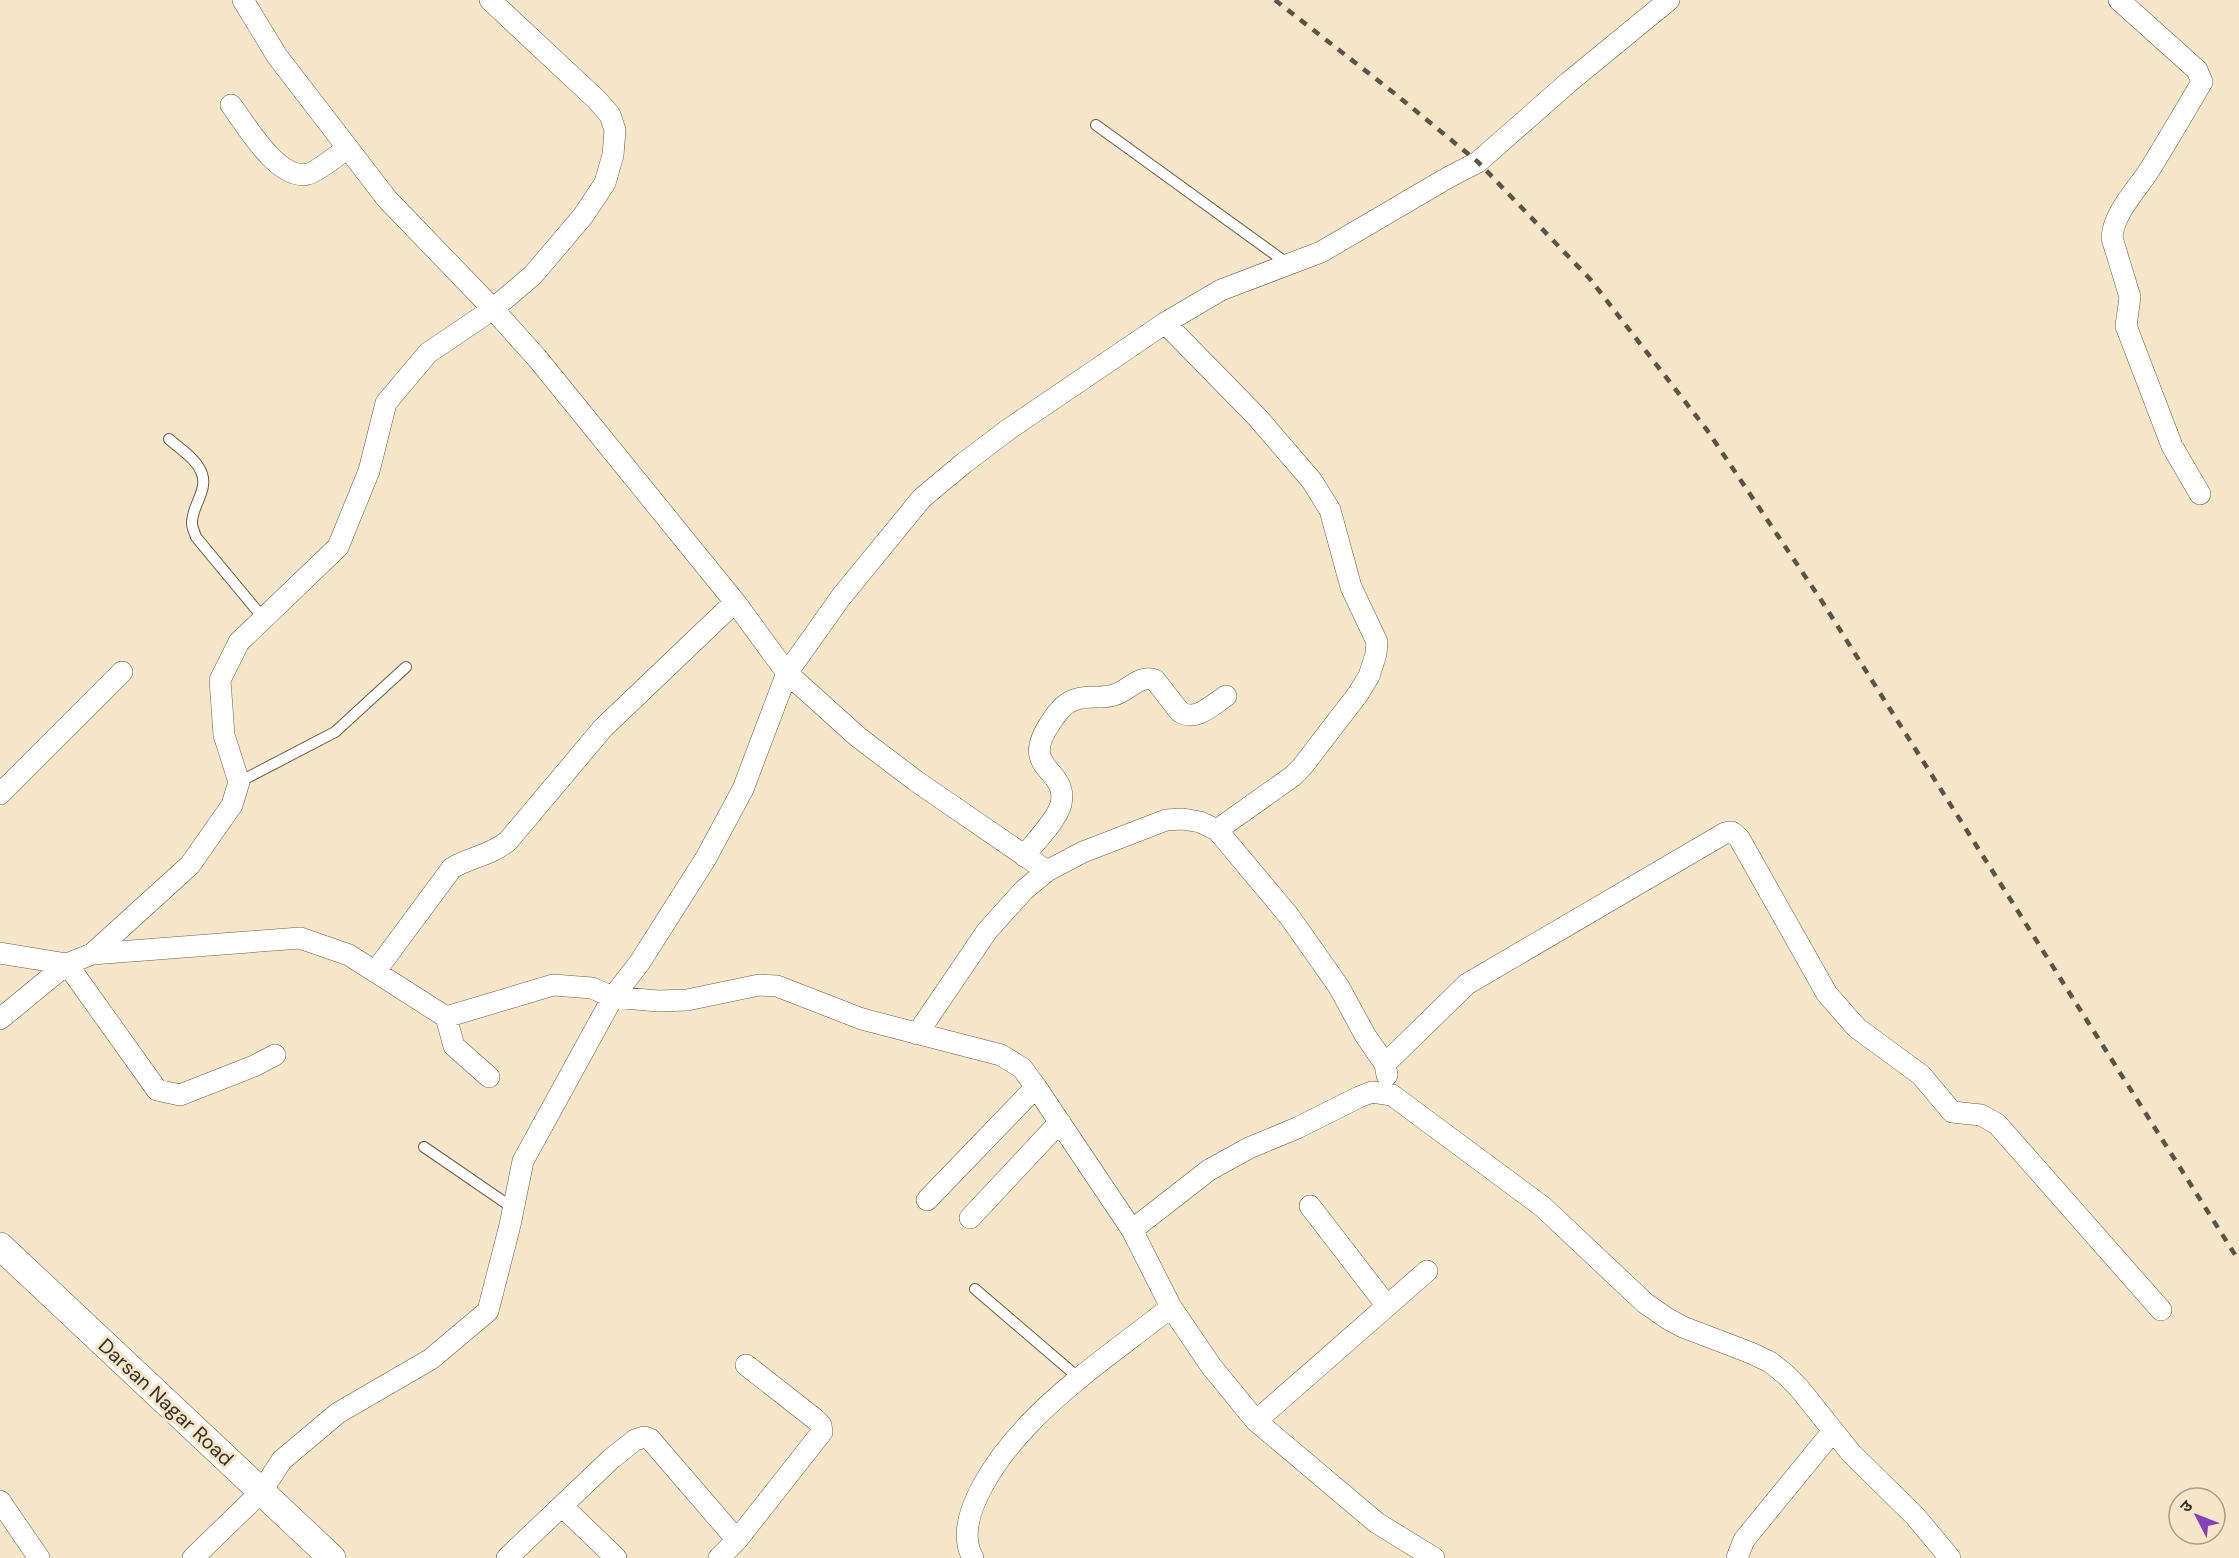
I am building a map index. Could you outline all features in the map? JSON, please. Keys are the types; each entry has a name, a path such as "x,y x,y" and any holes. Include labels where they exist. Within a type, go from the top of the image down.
{"street":[{"path":"243,0 277,56 387,199 537,358 735,602 787,673 858,736 916,781 1047,871"},
{"path":"92,954 190,865 232,805 238,782 224,735 220,680 239,642 338,547 369,471 386,403 428,353 493,309 533,275 583,216 605,183 613,155 615,130 610,116 597,99 490,0"},
{"path":"193,1558 261,1492 282,1460 338,1413 431,1359 488,1311 523,1161 613,997 640,962 711,849 743,789 787,673 841,597 922,498 1009,429 1165,323 1221,290 1321,252 1478,162 1569,82 1669,0"},
{"path":"2119,0 2197,70 2202,82 2116,220 2112,238 2130,297 2126,327 2165,429 2200,495"},
{"path":"231,105 273,160 286,170 297,174 309,174 348,148"},
{"path":"1165,323 1257,417 1312,481 1330,510 1340,541 1343,566 1377,642 1369,676 1358,694 1302,767 1293,776 1216,830"},
{"path":"375,972 452,868 496,850 508,841 603,728 735,602"},
{"path":"0,794 122,672"},
{"path":"1024,856 1058,812 1061,802 1062,793 1040,758 1038,749 1052,721 1067,704 1075,699 1109,697 1118,694 1144,678 1155,680 1180,712 1186,716 1197,715 1226,696"},
{"path":"917,1034 987,931 1017,896 1047,871 1083,852 1167,820 1183,819 1200,822 1216,830 1289,916 1339,987 1365,1035 1385,1064 1392,1095"},
{"path":"1385,1064 1467,984 1725,833 1732,832 1739,838 1827,994 1857,1028 1921,1076 1952,1112 1988,1118 1997,1124 2161,1310"},
{"path":"0,1019 67,964 92,954 300,938 349,955 446,1017 454,1046 489,1077"},
{"path":"0,952 67,964 157,1090 180,1095 254,1066 275,1055"},
{"path":"446,1017 553,985 592,988 613,997 658,1001 687,1000 759,985 777,986 862,1019 1001,1055 1022,1068 1036,1087 1132,1230 1171,1307 1211,1366 1256,1421 1377,1523 1434,1558"},
{"path":"927,1200 1036,1087"},
{"path":"1132,1230 1209,1170 1249,1148 1372,1092 1392,1095 1543,1207 1646,1303 1668,1319 1683,1328 1751,1353 1770,1362 1785,1374 1851,1452 1915,1516 1950,1558"},
{"path":"970,1218 1060,1122"},
{"path":"1310,1206 1387,1306"},
{"name":"Darsan Nagar Road","path":"0,1246 332,1558"},
{"path":"1256,1421 1426,1271"},
{"path":"973,1558 966,1539 966,1524 980,1492 1001,1458 1030,1423 1080,1379 1171,1307"},
{"path":"719,1558 737,1540 822,1432 821,1425 815,1419 746,1365"},
{"path":"1737,1558 1744,1540 1833,1431"},
{"path":"507,1558 611,1459 636,1440 644,1437 650,1439 737,1540"},
{"path":"0,1502 39,1558"},
{"path":"562,1506 616,1558"}],"lane":[{"path":"1096,125 1290,265"},
{"path":"169,439 193,460 202,474 202,492 193,513 192,525 196,537 264,619"},
{"path":"238,782 335,732 406,668"},
{"path":"424,1148 513,1208"},
{"path":"975,1289 1080,1379"}],"railway":[{"path":"1275,0 1478,162 1590,279 1707,430 1823,603 2239,1261"}]}
